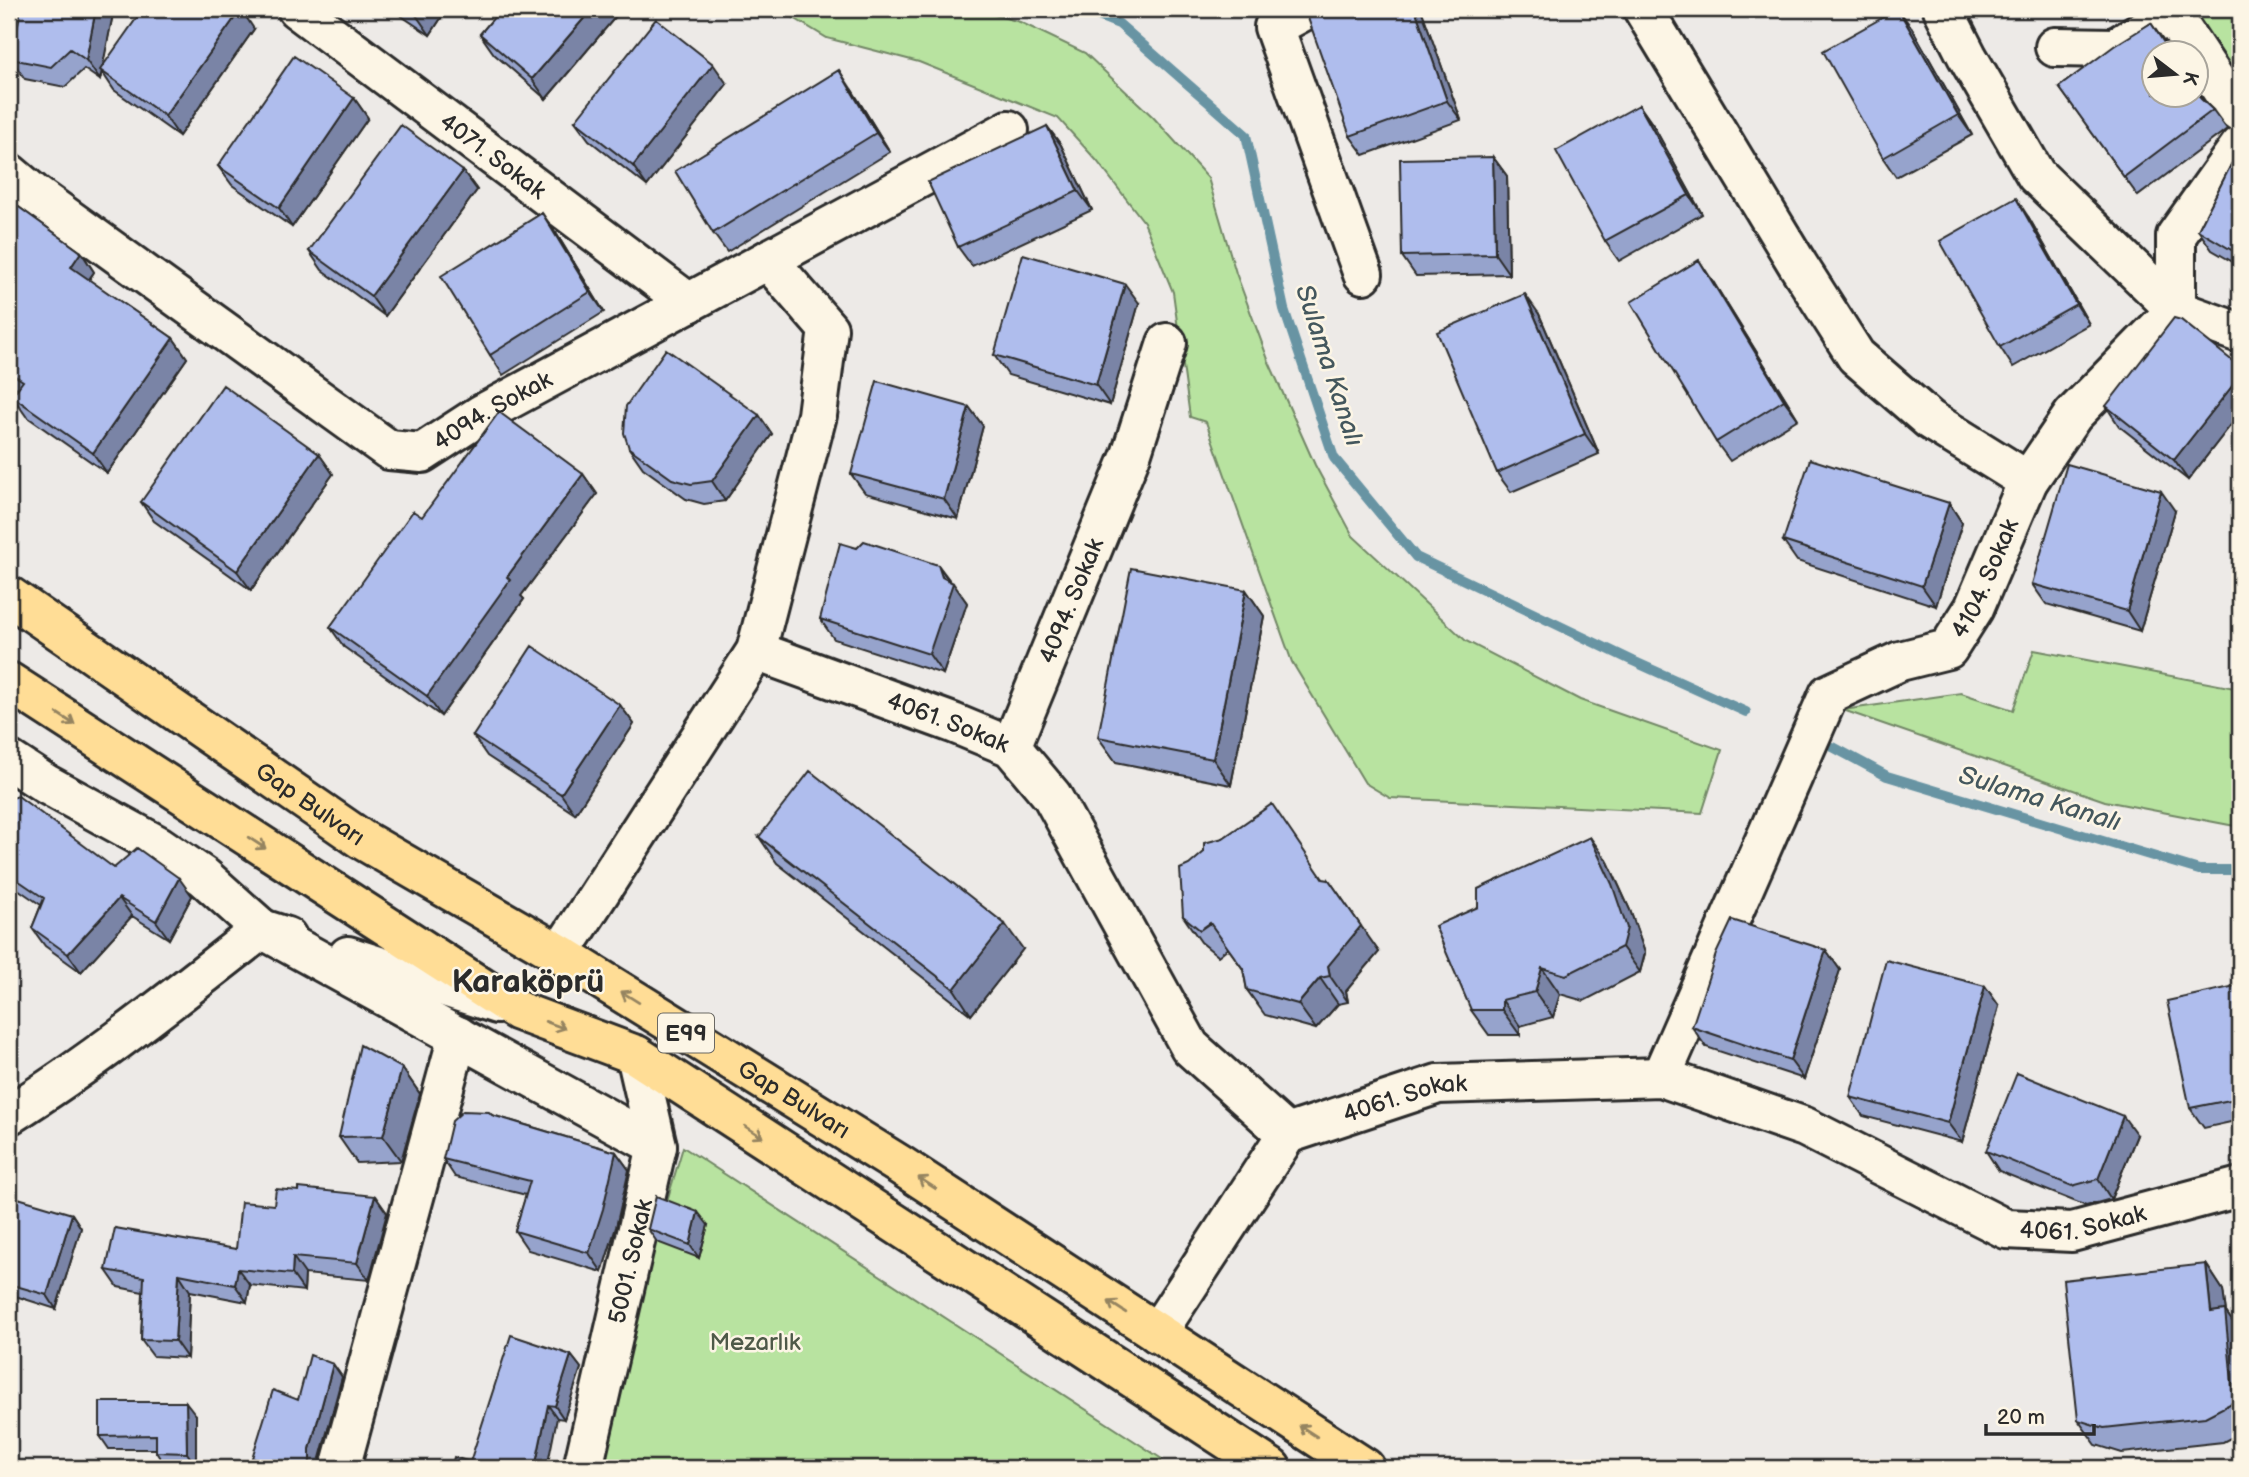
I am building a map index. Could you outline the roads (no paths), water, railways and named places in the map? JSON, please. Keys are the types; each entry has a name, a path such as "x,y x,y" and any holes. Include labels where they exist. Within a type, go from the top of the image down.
{"highway":[{"name":"Gap Bulvarı","path":"9,596 361,839 560,954 900,1165 1365,1468"},
{"name":"Gap Bulvarı","path":"9,682 518,1011 636,1055 1247,1462"}],"street":[{"name":"4071. Sokak","path":"297,9 689,303"},
{"path":"1304,9 1275,27 1363,274"},
{"path":"1643,9 1856,356 1930,420 2028,481"},
{"path":"1943,9 2036,174 2176,310 2240,333"},
{"path":"2055,47 2115,48 2171,11 2233,107 2240,112"},
{"name":"4094. Sokak","path":"9,173 56,210 389,450 422,453 482,414 1009,131"},
{"path":"2176,310 2176,236 2240,146"},
{"path":"560,954 756,651 817,415 828,329 768,260"},
{"name":"4104. Sokak","path":"1661,1077 1829,694 1900,661 1948,649 1974,608 2028,481 2073,415 2176,310"},
{"name":"4094. Sokak","path":"1011,747 1131,455 1167,343"},
{"name":"4061. Sokak","path":"756,651 1011,747 1052,796 1190,1047 1287,1135 1438,1084 1661,1077 1805,1127 2006,1229 2072,1232 2240,1188"},
{"path":"9,760 46,784 159,846 204,877 262,929 657,1146"},
{"path":"262,929 518,1011"},
{"path":"9,1115 59,1084 134,1030 262,929"},
{"path":"340,1468 458,1036"},
{"name":"5001. Sokak","path":"583,1468 657,1146 636,1055"},
{"path":"1157,1333 1287,1135"}],"waterway":[{"name":"Sulama Kanalı","path":"1081,9 1119,24 1246,135 1284,309 1334,458 1416,557 1746,712"},
{"name":"Sulama Kanalı","path":"1833,747 1887,776 2199,870 2240,870"}],"district":[{"name":"Karaköprü","path":"528,981"}],"park label":[{"name":"Mezarlık","path":"755,1342"}]}
